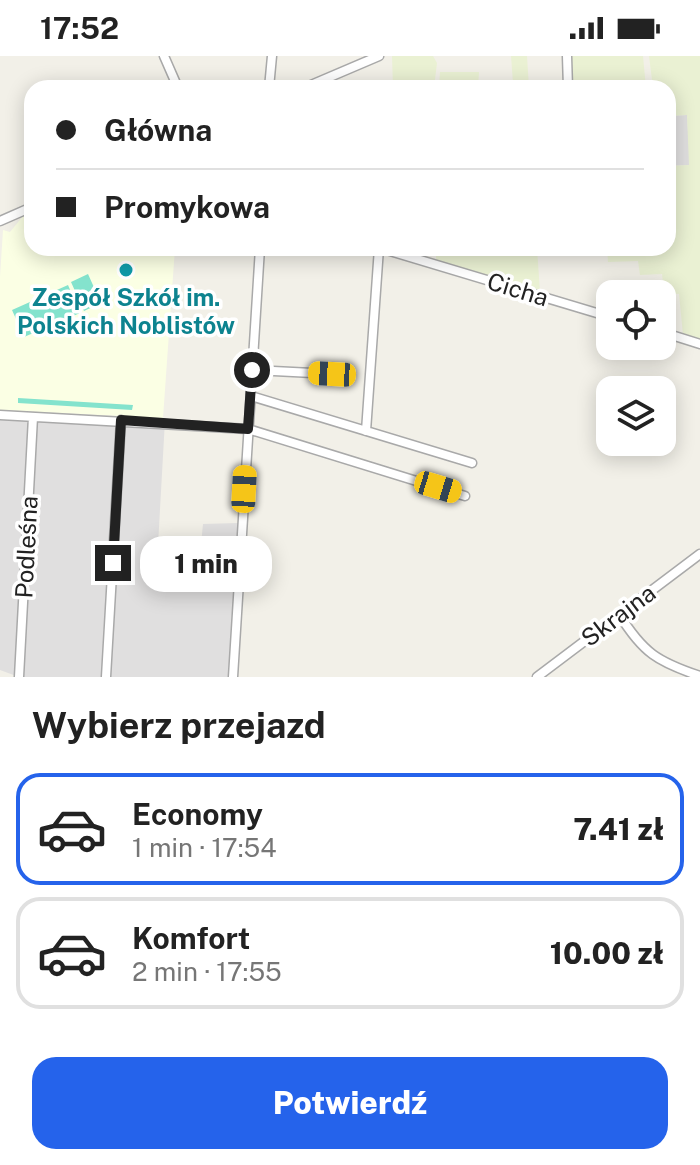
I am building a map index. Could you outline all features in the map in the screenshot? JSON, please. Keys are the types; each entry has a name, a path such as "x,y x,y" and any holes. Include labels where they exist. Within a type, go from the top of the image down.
{"street":[{"path":"164,56 174,80"},
{"path":"270,80 272,56"},
{"path":"323,80 379,56"},
{"path":"567,56 568,80"},
{"path":"0,221 24,210"},
{"path":"233,677 259,256"},
{"path":"366,431 378,256"},
{"name":"Cicha","path":"406,256 596,313"},
{"path":"676,336 700,344"},
{"path":"252,370 332,374"},
{"path":"251,396 472,463"},
{"path":"0,415 248,429 465,496"},
{"name":"Podleśna","path":"19,677 33,417"},
{"path":"106,677 121,420"},
{"name":"Skrajna","path":"537,677 700,554"},
{"path":"619,614 633,636 658,660 700,676"}],"shaded area":[{"path":"392,56 433,56 437,63 435,80 393,80"},
{"path":"511,56 527,56 528,80 513,80"},
{"path":"571,56 643,56 645,80 572,80"},
{"path":"649,56 700,56 700,340 683,335 676,280 663,280 662,274 640,275 638,261 608,262 608,256 676,256 676,166 689,165 687,115 676,116 676,80 652,80"},
{"path":"440,72 479,72 478,80 440,80"},
{"path":"687,115 690,165 676,166 676,116"},
{"path":"23,216 24,256 174,256 163,418 0,410 3,230 10,232"},
{"path":"436,256 538,256 540,292 436,261"},
{"path":"0,411 165,420 157,563 199,565 203,524 239,523 228,677 19,677 0,670"}],"green space":[{"path":"88,274 101,303 84,311 71,282"},
{"path":"68,285 80,313 24,337 12,310"},
{"path":"18,398 133,405 132,410 18,403"}],"place":[{"name":"Zespół Szkół im. Polskich Noblistów","path":"126,270"}],"route":[{"path":"113,563 121,420 248,429 252,370"}]}
